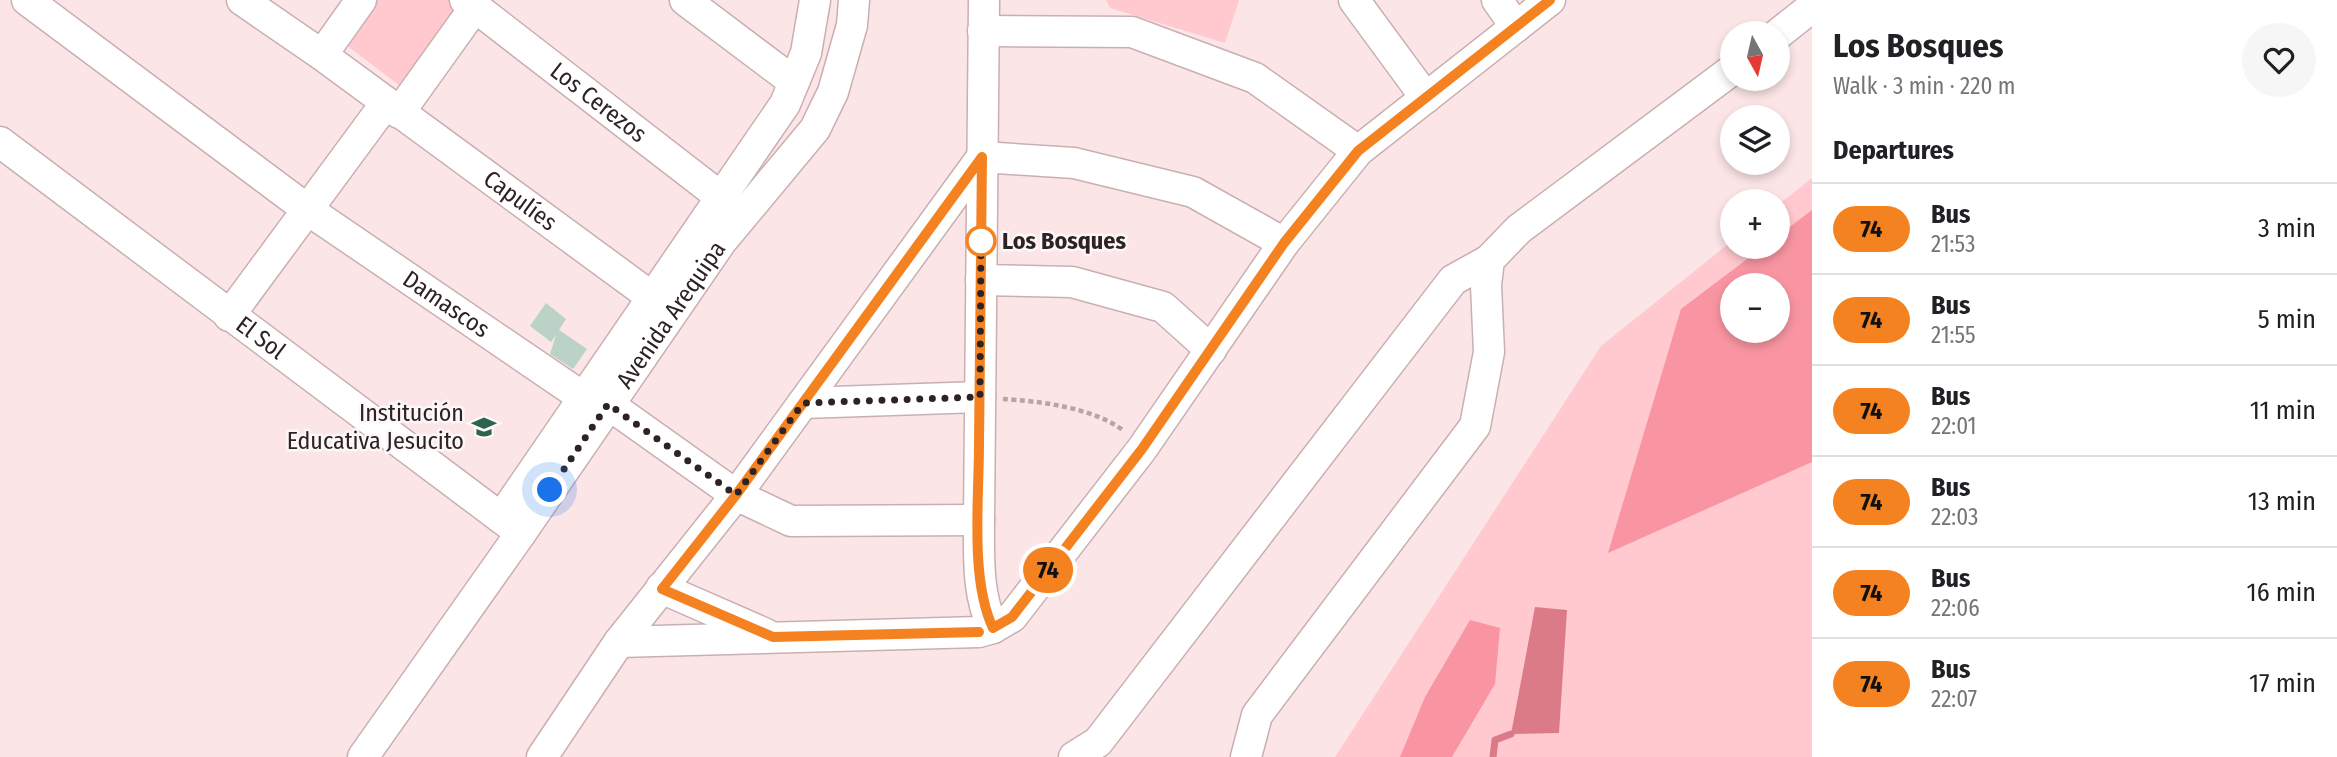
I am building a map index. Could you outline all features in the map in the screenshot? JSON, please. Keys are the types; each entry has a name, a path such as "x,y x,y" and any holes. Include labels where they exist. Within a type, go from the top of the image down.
{"street":[{"name":"Damascos","path":"27,0 307,210 736,495 791,521 979,520"},
{"name":"Capulíes","path":"243,0 653,298"},
{"path":"322,55 361,0"},
{"path":"685,0 794,82"},
{"path":"596,401 653,298 785,104 806,54 814,0"},
{"name":"Avenida Arequipa","path":"362,757 511,526 596,401 721,242 815,129 833,92 852,25 854,0"},
{"path":"984,0 979,520 980,587 993,628"},
{"path":"1354,0 1426,98"},
{"path":"1497,0 1516,27"},
{"path":"619,642 979,632 993,628 1012,617 1142,449 1284,243 1358,151 1550,0"},
{"path":"229,316 307,210 393,108 470,4"},
{"name":"Los Cerezos","path":"470,4 722,198"},
{"path":"1790,24 1812,7"},
{"path":"983,31 1132,32 1255,78 1358,151"},
{"path":"1074,757 1098,742 1453,281 1489,260 1519,229 1720,79"},
{"name":"El Sol","path":"0,142 511,526"},
{"path":"982,157 1073,163 1193,192 1284,243"},
{"path":"542,757 619,642 736,495 982,157"},
{"path":"1245,757 1256,715 1475,426 1489,352 1486,285 1489,260"},
{"path":"981,280 1072,282 1163,307 1211,350"},
{"path":"803,403 980,397"},
{"path":"662,589 773,637"}],"path":[{"path":"980,397 1045,402 1091,415 1122,428 1142,449"}],"shaded area":[{"path":"374,0 452,0 459,5 400,86 345,44"},
{"path":"1106,0 1239,0 1225,43 1110,8"},
{"path":"1812,178 1812,757 1335,757 1601,346 1720,251 1720,259 1790,259 1790,195"},
{"path":"1812,210 1812,462 1608,553 1681,309 1720,280 1720,343 1790,343 1790,273 1729,273 1747,259 1790,259 1790,227"},
{"path":"1535,607 1567,610 1559,733 1511,734"},
{"path":"1470,620 1500,628 1495,684 1452,757 1400,757 1425,697"}],"building":[{"path":"546,303 566,319 559,330 587,349 573,369 550,354 556,335 551,342 530,326"}],"waterway":[{"path":"1493,757 1495,740 1511,734"}],"bus line":[{"name":"74","path":"979,632 773,637 662,589 736,495 982,157 980,587 993,628 1012,617 1142,449 1284,243 1358,151 1550,0"}],"place":[{"name":"Los Bosques","path":"981,241"},
{"name":"Institución Educativa Jesucito","path":"484,427"}],"route":[{"path":"550,490 608,404 736,495 803,403 980,397 981,231 981,241"}]}
